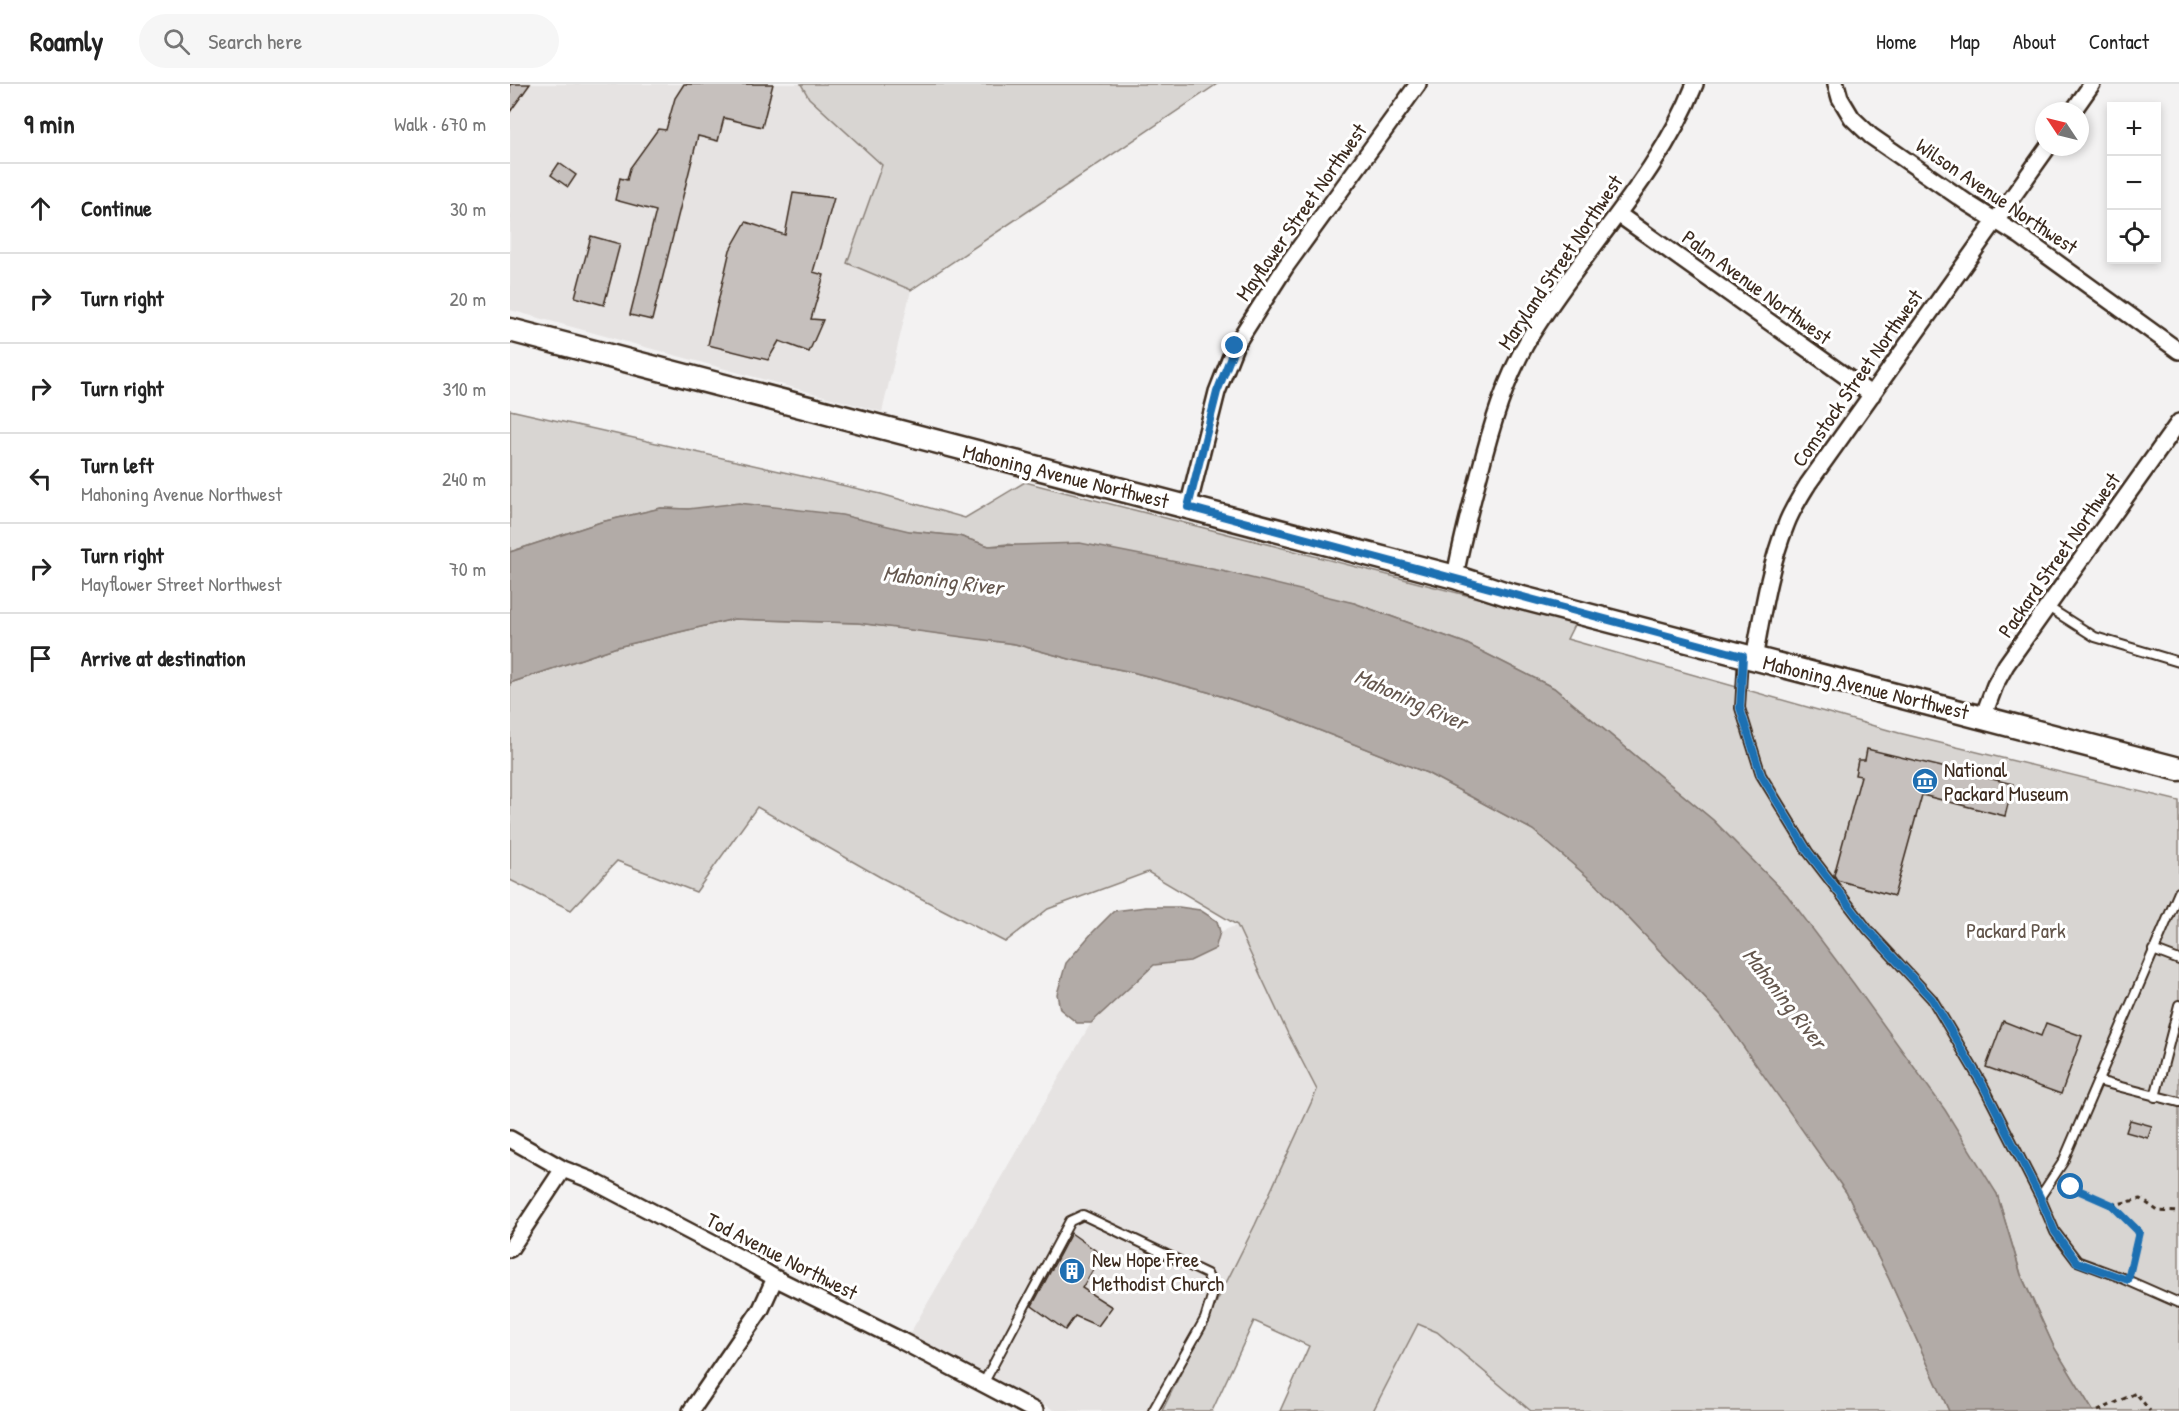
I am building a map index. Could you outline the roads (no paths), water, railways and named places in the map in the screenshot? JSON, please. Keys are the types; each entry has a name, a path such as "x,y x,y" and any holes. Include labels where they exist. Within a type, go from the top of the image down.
{"main road":[{"name":"Mahoning Avenue Northwest","path":"510,330 2179,769"}],"street":[{"name":"Mayflower Street Northwest","path":"1188,507 1217,392 1235,346 1286,266 1418,84"},
{"name":"Maryland Street Northwest","path":"1455,577 1461,544 1494,417 1510,374 1530,336 1554,300 1618,213 1669,138 1684,111 1695,84"},
{"name":"Wilson Avenue Northwest","path":"1836,84 1840,98 1852,118 1862,128 1959,197 1996,220 2179,351"},
{"path":"2079,102 2092,84"},
{"name":"Comstock Street Northwest","path":"1749,657 1780,542 1790,517 1808,484 2042,156"},
{"name":"Palm Avenue Northwest","path":"1618,213 1872,395"},
{"name":"Packard Street Northwest","path":"1983,717 1995,685 2006,665 2179,422"},
{"name":"Tod Avenue Northwest","path":"510,1139 563,1169 591,1180 775,1278 1035,1411"},
{"path":"510,1249 563,1169"},
{"path":"691,1411 761,1309 775,1278"}],"lane":[{"path":"2048,607 2095,637 2179,662"},
{"path":"1749,657 1740,708 1761,775 1808,852 1868,930 1932,999 1984,1087 2040,1197 2055,1232 2077,1262 2128,1280 2179,1303"},
{"path":"2040,1197 2063,1162 2179,892"},
{"path":"2153,950 2179,960"},
{"path":"2155,1097 2179,1005"},
{"path":"2098,1081 2179,1102"},
{"path":"983,1383 1070,1221 1083,1215 1207,1274 1214,1290 1205,1318 1153,1411"}],"water":[{"name":"Mahoning River","path":"739,503 842,515 909,531 959,536 989,546 1080,543 1222,571 1354,603 1465,643 1554,688 1713,820 1787,895 1854,984 1945,1110 1997,1194 2021,1275 2054,1347 2093,1411 1949,1411 1889,1279 1846,1192 1721,1015 1597,885 1533,830 1427,773 1278,714 1208,692 1015,644 858,623 734,619 617,647 510,683 510,552 601,522 661,508 688,509"},
{"path":"1146,907 1179,907 1200,910 1217,921 1220,932 1215,949 1190,961 1154,965 1091,1023 1077,1023 1060,1009 1057,994 1066,963 1114,911"}],"place":[{"name":"National Packard Museum","path":"1925,781"},
{"name":"New Hope Free Methodist Church","path":"1072,1271"}],"park label":[{"name":"Packard Park","path":"2016,930"}]}
